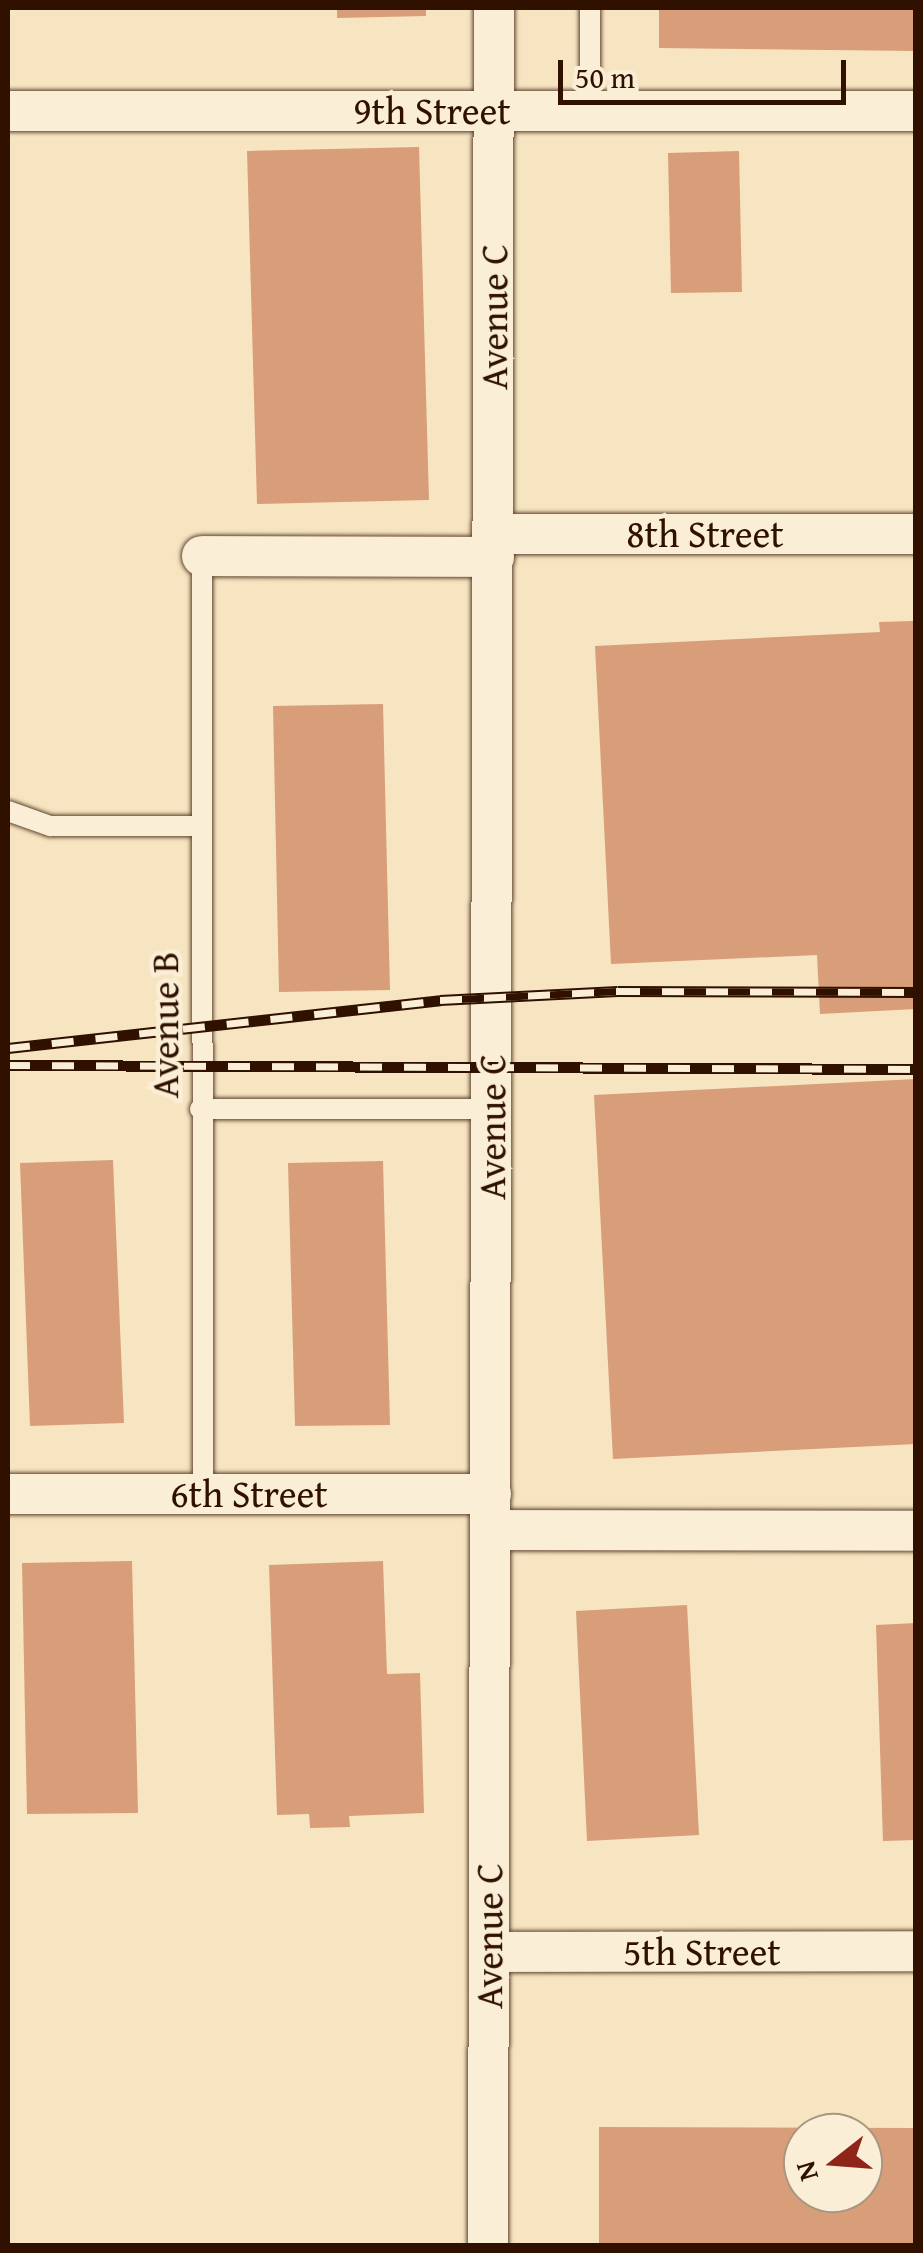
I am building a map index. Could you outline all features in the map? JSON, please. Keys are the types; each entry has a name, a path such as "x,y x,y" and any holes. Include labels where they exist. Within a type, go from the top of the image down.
{"street":[{"name":"Avenue C","path":"488,2246 494,8"},
{"name":"9th Street","path":"8,112 916,111"},
{"name":"8th Street","path":"202,556 916,534"},
{"name":"6th Street","path":"8,1494 203,1494 490,1512 916,1531"},
{"name":"5th Street","path":"489,1952 916,1951"}],"lane":[{"path":"590,8 590,110"},
{"name":"Avenue B","path":"202,556 198,826 203,1494"},
{"path":"8,812 50,826 198,826"},
{"path":"200,1109 491,1109"}],"building":[{"path":"337,8 426,8 426,16 337,18"},
{"path":"659,8 916,8 916,51 659,48"},
{"path":"419,147 429,500 257,504 247,151"},
{"path":"739,151 742,292 671,293 668,153"},
{"path":"913,621 916,1009 820,1014 817,955 611,964 595,646 880,632 879,622"},
{"path":"383,704 390,990 279,992 273,706"},
{"path":"916,1079 916,1444 613,1459 594,1095"},
{"path":"113,1160 124,1423 30,1426 20,1163"},
{"path":"383,1161 390,1425 295,1426 288,1163"},
{"path":"132,1561 138,1813 27,1814 22,1563"},
{"path":"383,1561 387,1674 420,1673 424,1813 349,1816 350,1827 310,1828 309,1814 277,1815 269,1565"},
{"path":"687,1605 699,1835 587,1841 576,1611"},
{"path":"916,1623 916,1840 883,1841 876,1625"},
{"path":"599,2127 783,2128 783,2213 883,2213 883,2128 916,2128 916,2246 599,2246"}],"railway":[{"path":"8,1048 440,1000 618,991 916,992"},
{"path":"8,1065 916,1069"}]}
